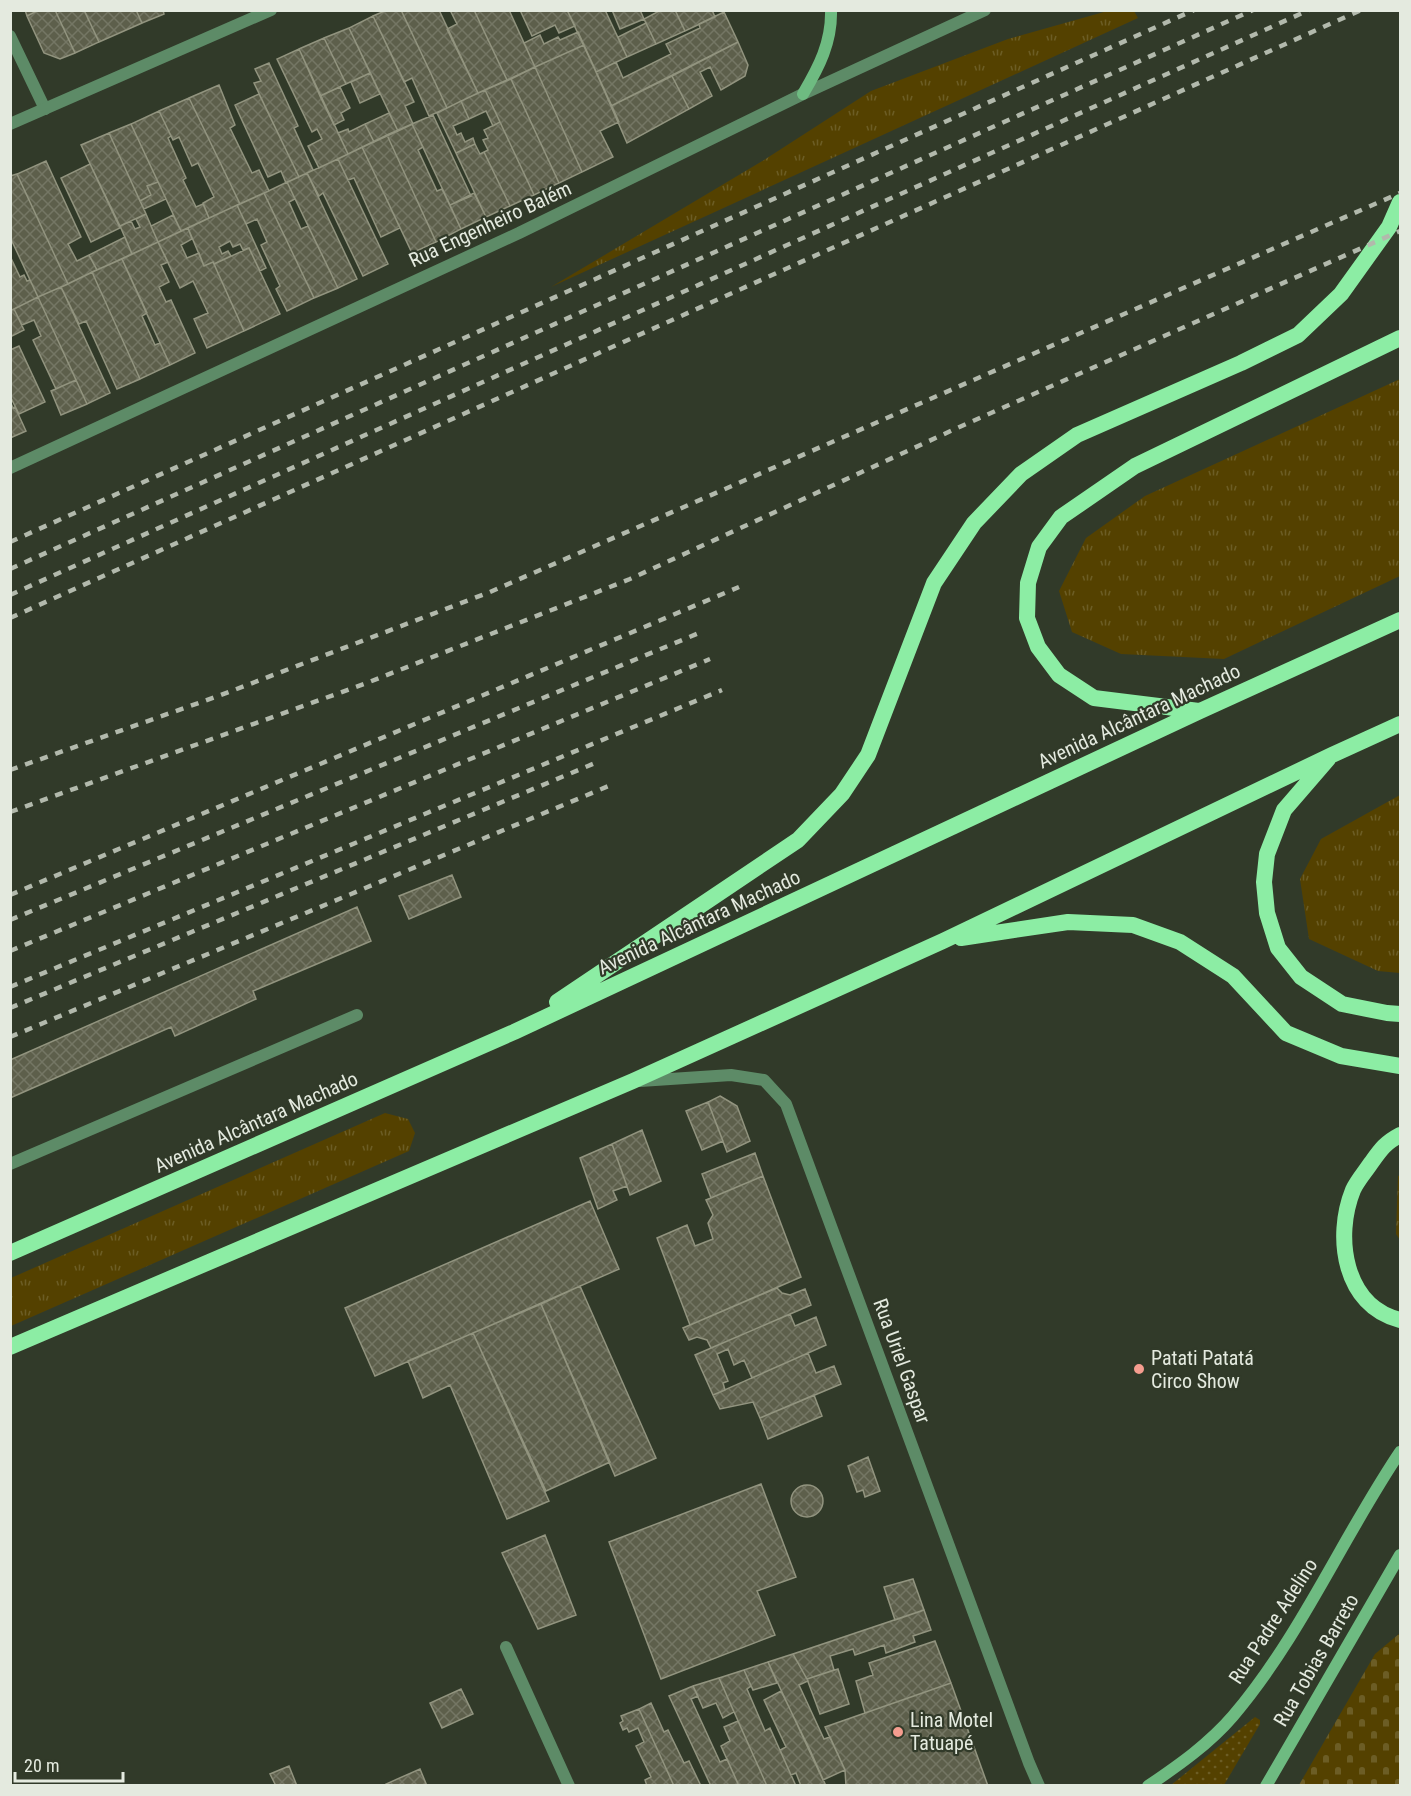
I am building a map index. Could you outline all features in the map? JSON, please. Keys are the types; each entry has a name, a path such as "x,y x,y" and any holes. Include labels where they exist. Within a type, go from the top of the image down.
{"highway":[{"path":"514,1032 798,840 842,794 868,754 934,584 974,524 1021,474 1077,435 1241,363 1298,335 1341,294 1389,227 1401,202"},
{"path":"1200,711 1094,699 1059,675 1038,646 1027,618 1028,583 1039,547 1061,517 1135,466 1401,338"},
{"name":"Avenida Alcântara Machado","path":"10,1253 514,1032 1200,711 1401,620"},
{"path":"10,1347 633,1081 943,941 1401,724"},
{"path":"1332,755 1284,810 1267,854 1264,882 1267,913 1278,948 1302,977 1342,1004 1401,1014"},
{"path":"943,941 1068,922 1133,925 1180,942 1233,976 1286,1032 1341,1056 1401,1066"},
{"path":"1401,1136 1385,1143 1354,1189 1343,1232 1345,1256 1352,1279 1358,1289 1378,1311 1401,1320"}],"main road":[{"path":"803,94 822,61 832,24 831,10"},
{"name":"Rua Padre Adelino","path":"1148,1785 1186,1760 1232,1717 1275,1662 1401,1452"},
{"name":"Rua Tobias Barreto","path":"1266,1785 1401,1555"}],"street":[{"path":"10,124 271,10"},
{"name":"Rua Engenheiro Balém","path":"10,468 519,233 803,94 985,10"},
{"path":"10,36 45,110"},
{"path":"10,1164 357,1015"},
{"name":"Rua Uriel Gaspar","path":"633,1081 731,1075 764,1080 786,1104 1039,1785"},
{"path":"506,1647 569,1785"}],"green space":[{"path":"1111,10 1134,11 1138,18 551,287 764,160 871,91 1008,39"},
{"path":"1400,379 1400,576 1224,659 1121,654 1072,632 1059,591 1086,538 1145,496"},
{"path":"1400,795 1400,973 1378,971 1309,939 1300,879 1321,839"},
{"path":"385,1113 408,1119 415,1133 409,1151 11,1326 11,1278"},
{"path":"1400,1175 1400,1240 1396,1234 1398,1176"},
{"path":"1400,1633 1400,1785 1299,1785 1375,1654"},
{"path":"1255,1717 1260,1720 1260,1724 1224,1785 1171,1785"}],"building":[{"path":"25,10 39,10 27,16"},
{"path":"39,10 55,10 75,53 60,59 44,53 27,16"},
{"path":"55,10 84,10 99,42 75,53"},
{"path":"84,10 136,10 142,23 99,42"},
{"path":"136,10 163,10 164,14 142,23"},
{"path":"387,10 401,10 447,108 429,116 412,78 404,82 373,16"},
{"path":"401,10 439,10 478,93 447,108"},
{"path":"450,10 474,10 507,80 478,93 447,29 457,24"},
{"path":"474,10 509,10 535,67 507,80"},
{"path":"520,10 567,10 575,26 559,33 555,25 532,36"},
{"path":"567,10 605,10 627,57 596,72"},
{"path":"612,10 640,10 644,19 620,29"},
{"path":"661,10 675,10 685,31 656,44 644,19"},
{"path":"675,10 712,10 715,17 685,31"},
{"path":"724,12 738,42 611,106 596,72 616,62 623,78 671,54 666,44 700,28 699,24"},
{"path":"373,16 414,102 405,106 413,124 398,131 349,28"},
{"path":"646,23 656,44 627,57 618,37"},
{"path":"349,28 370,73 346,84 324,38"},
{"path":"578,32 584,45 535,67 524,43 540,35 544,44 558,37 560,40"},
{"path":"324,38 346,84 320,96 299,49"},
{"path":"738,42 748,65 745,76 721,90 710,67 700,72 712,96 689,109 672,76"},
{"path":"584,45 619,122 600,131 613,157 582,172 535,67"},
{"path":"299,49 348,154 319,168 308,146 322,139 317,129 312,132 277,59"},
{"path":"269,63 298,126 294,128 313,170 299,177 254,83 261,81 255,69"},
{"path":"535,67 582,172 559,183 511,79"},
{"path":"370,73 380,94 360,103 351,82"},
{"path":"672,76 689,109 627,143 611,106"},
{"path":"511,79 559,183 534,195 485,90"},
{"path":"219,85 235,125 230,128 252,173 259,170 269,191 240,204 189,98"},
{"path":"340,87 350,108 341,113 344,120 334,125 320,96"},
{"path":"485,90 500,122 493,126 486,111 469,119 461,101"},
{"path":"259,94 299,177 286,183 281,171 268,177 235,105"},
{"path":"189,98 240,204 209,218 203,203 214,197 198,163 192,166 179,137 173,140 159,111"},
{"path":"461,101 469,119 453,126 457,135 461,133 465,142 473,138 475,144 456,153 437,113"},
{"path":"159,111 186,178 183,180 196,207 203,204 209,218 181,231 131,124"},
{"path":"389,113 398,131 374,142 365,124"},
{"path":"433,115 471,196 450,205 412,124"},
{"path":"500,122 534,195 510,206 484,152 488,150 483,140 488,138 484,130"},
{"path":"131,124 158,182 147,186 151,195 140,201 109,133"},
{"path":"365,124 374,142 348,154 338,133 348,129 349,132"},
{"path":"412,124 423,147 418,150 437,191 442,189 461,229 436,242 387,135"},
{"path":"109,133 146,214 120,226 81,145"},
{"path":"387,135 436,242 412,253 362,147"},
{"path":"475,144 480,154 484,152 510,206 486,217 456,153"},
{"path":"362,147 400,228 381,237 354,178 348,180 338,159"},
{"path":"338,159 388,264 363,276 323,193 319,196 307,173"},
{"path":"46,161 81,237 68,244 77,261 89,255 97,270 68,284 17,174"},
{"path":"90,164 120,228 91,242 61,178"},
{"path":"307,173 357,279 338,288 287,182"},
{"path":"17,174 68,284 38,297 10,237 10,176"},
{"path":"158,182 166,199 144,209 140,201 151,195 147,186"},
{"path":"287,182 295,199 289,202 301,229 308,226 338,288 314,298 264,193"},
{"path":"264,193 314,298 287,311 276,289 280,286 261,245 267,242 257,219 246,224 237,205"},
{"path":"474,193 486,217 461,229 450,205"},
{"path":"237,205 266,268 260,271 249,248 243,250 240,244 233,247 230,241 219,247 222,254 228,251 231,256 204,266 188,228"},
{"path":"146,214 158,242 132,254 120,226 131,221 135,229 140,227 136,219"},
{"path":"173,215 181,231 158,242 151,226"},
{"path":"188,228 192,239 181,245 187,258 199,253 204,266 213,262 244,331 207,348 194,319 208,313 193,281 180,288 158,242"},
{"path":"125,237 132,254 97,270 89,255"},
{"path":"158,242 168,262 161,265 169,282 159,287 166,302 171,300 195,353 170,365 122,259"},
{"path":"249,248 280,314 244,331 214,264"},
{"path":"10,256 20,277 24,275 27,281 30,280 38,297 10,311"},
{"path":"122,259 147,313 142,316 155,345 160,343 170,365 140,379 92,272"},
{"path":"92,272 140,379 117,389 86,321 79,324 61,287"},
{"path":"61,287 110,393 87,404 38,297"},
{"path":"38,297 76,380 56,389 33,340 41,336 34,320 22,325 14,309"},
{"path":"14,309 24,330 10,337 10,311"},
{"path":"19,346 45,402 19,414 10,396 10,350"},
{"path":"76,380 87,404 61,415 51,391"},
{"path":"10,401 26,431 10,438"},
{"path":"452,875 461,897 409,919 399,896"},
{"path":"357,907 371,941 253,991 256,999 175,1036 171,1027 10,1098 10,1060"},
{"path":"720,1096 737,1106 750,1141 727,1152 708,1102"},
{"path":"708,1102 723,1141 702,1150 686,1111"},
{"path":"642,1130 661,1181 630,1195 612,1144"},
{"path":"612,1144 627,1186 613,1191 617,1200 598,1209 580,1158"},
{"path":"755,1153 763,1176 711,1198 702,1174"},
{"path":"763,1176 801,1277 690,1325 657,1238 687,1225 695,1246 713,1239 708,1223 713,1215 706,1200"},
{"path":"590,1201 619,1269 375,1376 345,1308"},
{"path":"580,1286 656,1458 615,1476 541,1304"},
{"path":"777,1288 782,1293 790,1295 805,1289 811,1305 711,1348 707,1340 697,1337 689,1340 683,1328"},
{"path":"541,1304 610,1462 546,1491 473,1333"},
{"path":"790,1314 795,1326 816,1317 826,1345 752,1378 744,1360 734,1365 728,1349 717,1354 728,1381 723,1383 725,1390 713,1395 695,1355"},
{"path":"473,1333 549,1501 507,1519 450,1385 423,1398 408,1361"},
{"path":"808,1353 816,1373 834,1366 841,1384 760,1418 753,1402 720,1409 713,1395"},
{"path":"814,1395 822,1416 768,1439 760,1418"},
{"path":"868,1457 880,1491 865,1497 863,1490 857,1492 848,1466"},
{"path":"761,1484 796,1577 757,1591 775,1635 661,1679 609,1542"},
{"path":"807,1485 818,1490 823,1501 818,1512 807,1517 796,1512 791,1501 796,1490"},
{"path":"545,1535 576,1615 538,1629 502,1553"},
{"path":"913,1579 924,1610 895,1620 884,1587"},
{"path":"924,1610 931,1630 913,1636 915,1642 886,1653 884,1645 855,1655 853,1649 830,1656 834,1670 807,1679 793,1654"},
{"path":"935,1641 951,1683 865,1713 856,1681 873,1675 869,1663"},
{"path":"793,1654 808,1681 799,1685 824,1739 830,1737 845,1770 823,1780 768,1662"},
{"path":"768,1662 777,1683 753,1690 744,1670"},
{"path":"838,1669 849,1704 820,1714 807,1679"},
{"path":"744,1670 751,1686 747,1689 765,1731 770,1728 796,1786 767,1786 719,1678"},
{"path":"719,1678 734,1712 723,1718 716,1703 703,1708 693,1686"},
{"name":"Lina Motel Tatuapé","path":"951,1683 988,1786 846,1786 845,1770 825,1727"},
{"path":"693,1686 698,1696 691,1699 720,1762 727,1759 739,1786 711,1786 669,1696"},
{"path":"461,1689 473,1714 442,1728 430,1703"},
{"path":"781,1691 826,1786 801,1786 796,1773 791,1775 780,1750 786,1747 764,1700"},
{"path":"651,1703 664,1732 668,1730 684,1763 689,1761 701,1786 674,1786 639,1709"},
{"path":"639,1709 674,1786 647,1786 645,1780 651,1777 636,1746 644,1742 638,1728 629,1732 627,1728 623,1730 620,1723 623,1721 621,1716"},
{"path":"738,1721 767,1786 739,1786 721,1746 730,1741 724,1727"},
{"path":"289,1766 297,1786 276,1786 270,1774"},
{"path":"420,1769 427,1786 387,1786 386,1784"}],"railway":[{"path":"10,542 1194,10"},
{"path":"10,569 1253,10"},
{"path":"10,595 1309,10"},
{"path":"10,618 1361,10"},
{"path":"10,770 221,695 490,592 1400,193"},
{"path":"10,812 364,684 630,579 955,429 1400,231"},
{"path":"10,895 739,587"},
{"path":"10,920 699,633"},
{"path":"10,951 710,659"},
{"path":"10,987 722,690"},
{"path":"10,1008 600,761"},
{"path":"10,1037 611,785"}],"place":[{"name":"Patati Patatá Circo Show","path":"1139,1369"},
{"name":"Lina Motel Tatuapé","path":"898,1732"}]}
